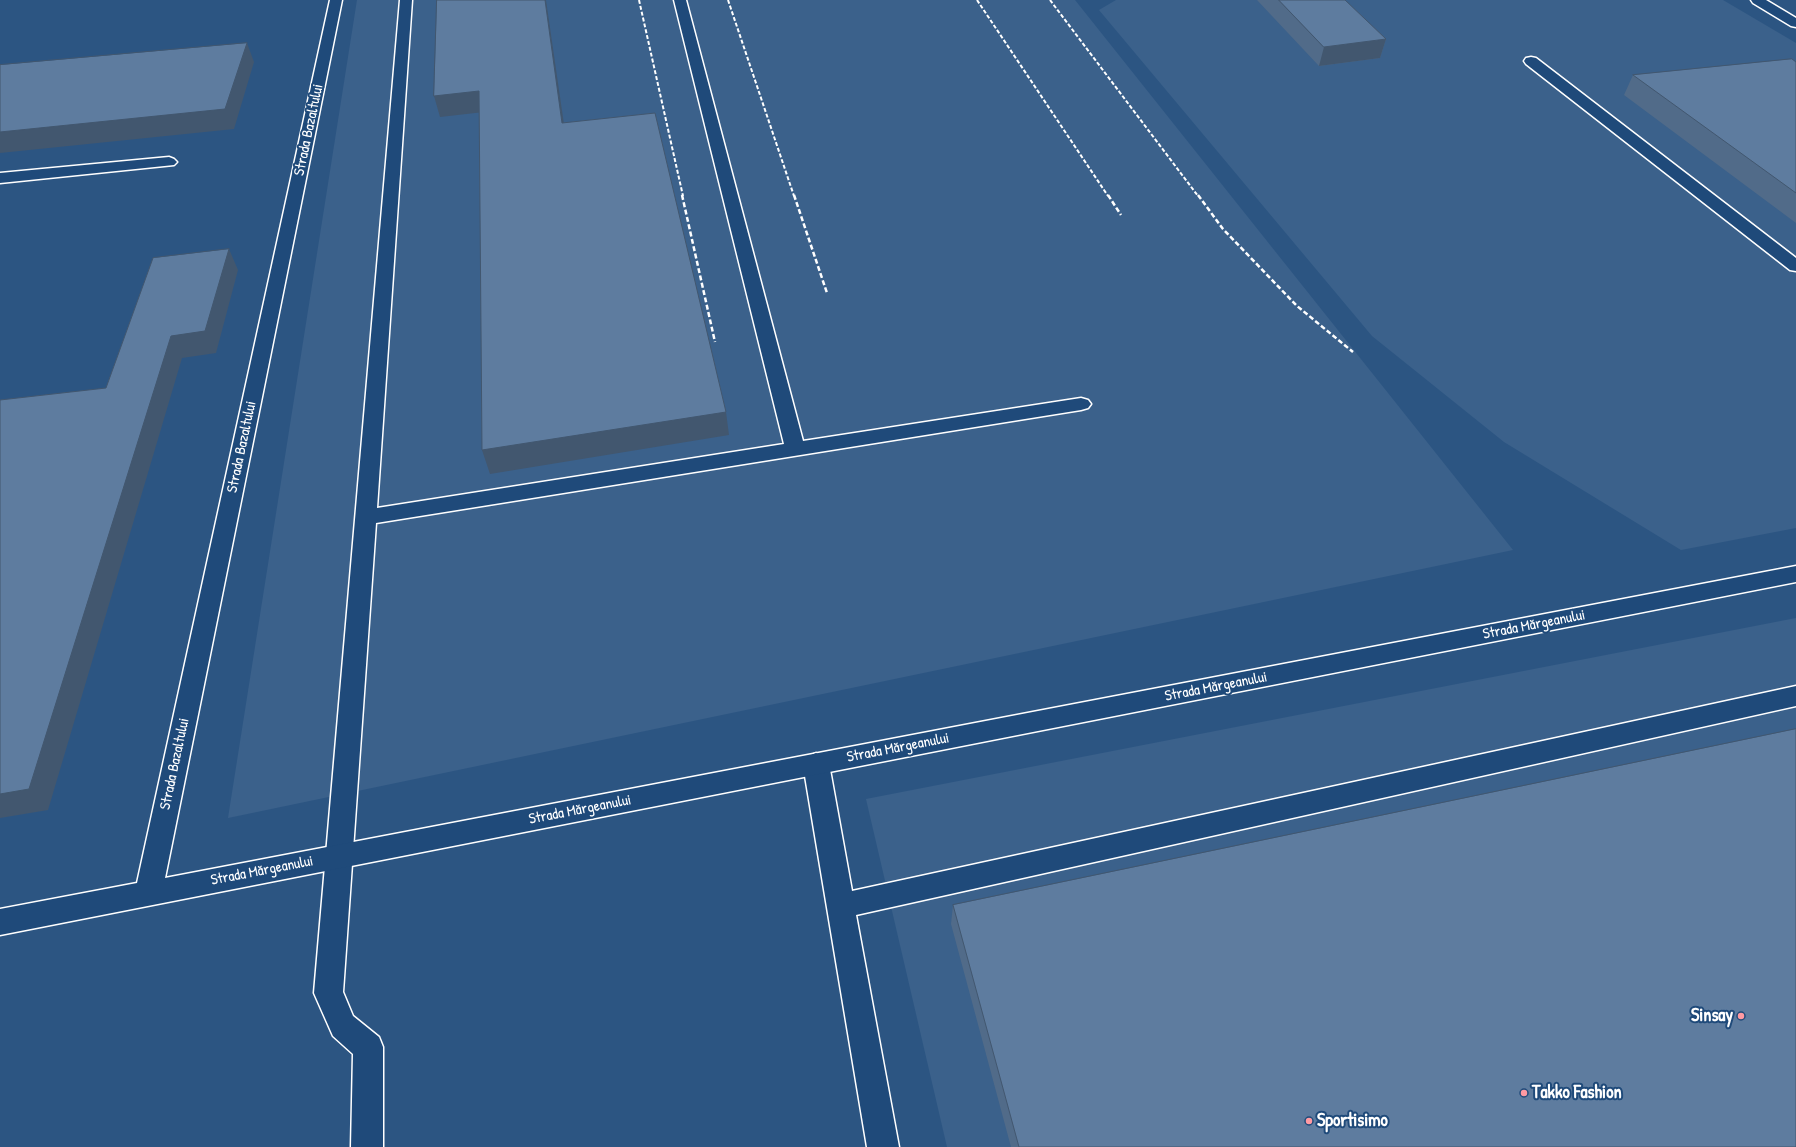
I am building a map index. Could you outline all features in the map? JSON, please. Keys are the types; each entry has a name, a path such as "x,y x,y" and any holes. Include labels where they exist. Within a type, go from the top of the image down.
{"street":[{"name":"Strada Bazaltului","path":"148,893 336,0"},
{"path":"367,1147 368,1047 343,1026 328,993 406,0"},
{"path":"680,0 795,449"},
{"path":"1757,0 1796,23"},
{"path":"1531,61 1796,266"},
{"path":"0,178 168,162"},
{"path":"365,517 1081,404"},
{"name":"Strada Mărgeanului","path":"0,922 1796,574"},
{"path":"841,906 1796,696"},
{"path":"816,764 883,1147"}],"shaded area":[{"path":"357,0 1075,0 1513,550 228,818"},
{"path":"1116,0 1723,0 1796,43 1796,528 1681,550 1504,442 1372,336 1099,10"},
{"path":"1796,618 1796,1147 947,1147 866,799"}],"building":[{"path":"437,0 545,0 562,123 655,113 726,412 482,450 479,91 434,96"},
{"path":"1279,0 1345,0 1386,39 1324,47"},
{"path":"247,43 225,109 0,132 0,65"},
{"path":"1792,59 1796,62 1796,193 1633,75"},
{"path":"229,249 205,331 171,336 29,789 0,794 0,400 106,388 153,258"},
{"path":"1796,729 1796,1147 1019,1147 953,905"}],"railway":[{"path":"639,0 683,196"},
{"path":"728,0 794,196"},
{"path":"977,0 1108,196"},
{"path":"1050,0 1198,196"},
{"path":"682,195 715,342"},
{"path":"794,195 827,293"},
{"path":"1108,195 1121,215"},
{"path":"1198,195 1223,229 1297,306 1353,352"}],"place":[{"name":"Sinsay","path":"1741,1016"},
{"name":"Takko Fashion","path":"1524,1093"},
{"name":"Sportisimo","path":"1309,1121"}]}
